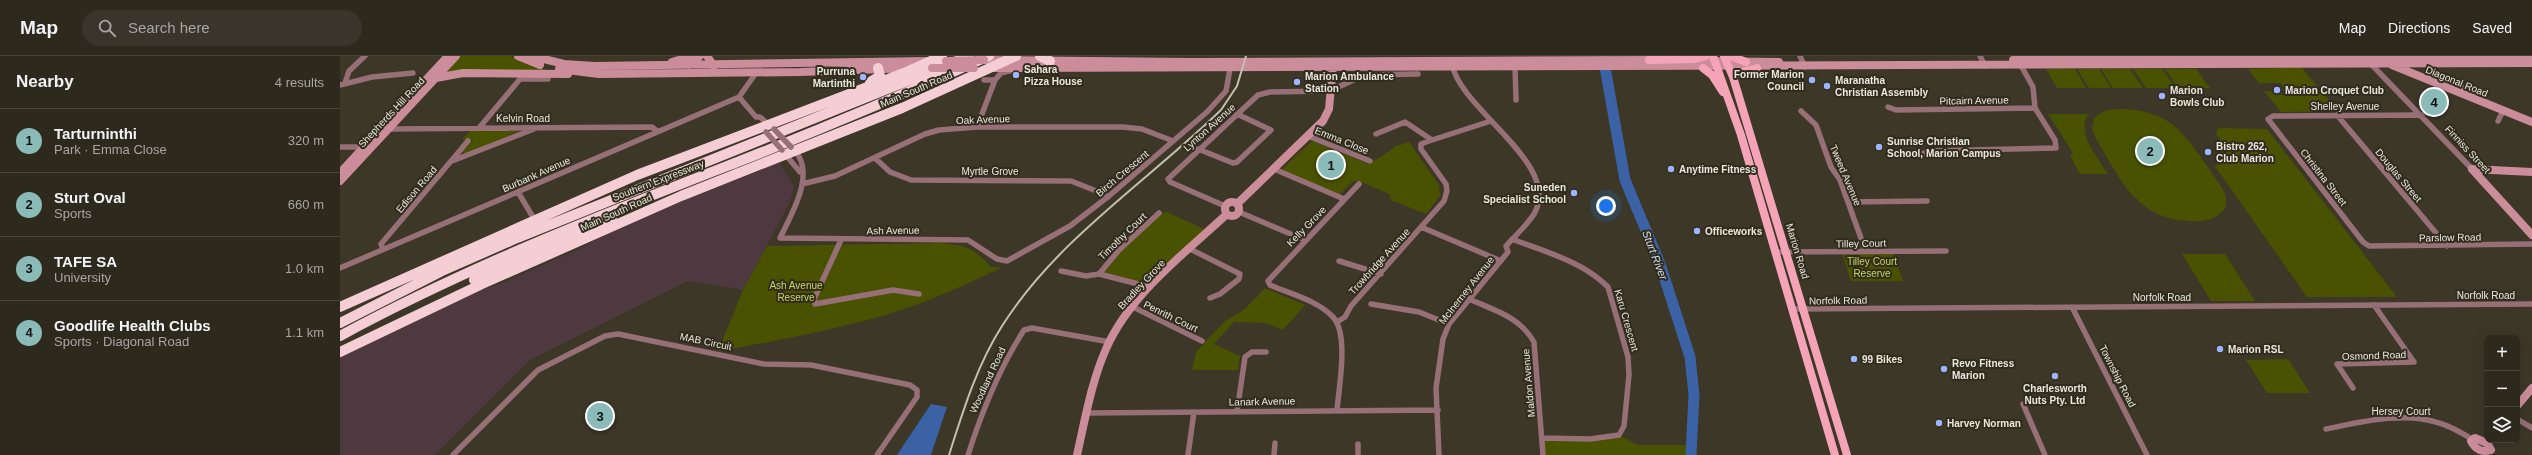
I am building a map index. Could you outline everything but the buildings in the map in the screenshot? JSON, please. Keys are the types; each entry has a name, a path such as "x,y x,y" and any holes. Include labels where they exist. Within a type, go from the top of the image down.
{"highway":[{"name":"Southern Expressway","path":"340,323 470,258 969,56"},
{"name":"Main South Road","path":"340,352 489,281 725,177 788,150 902,108 992,61 1007,60 1016,56"},
{"path":"1040,56 1050,61"},
{"name":"Main South Road","path":"340,306 534,219 637,175 767,128 915,68 931,64 944,58"},
{"name":"Southern Expressway","path":"340,336 393,306 481,264 886,101 992,61"},
{"path":"835,100 877,78 880,74 878,68"},
{"path":"340,316 458,258 692,168"},
{"path":"340,347 501,268 705,175"},
{"path":"501,268 725,177"}],"main road":[{"name":"Shepherds Hill Road","path":"340,182 368,147 448,56"},
{"name":"Shepherds Hill Road","path":"340,173 389,129 456,56"},
{"path":"518,56 546,66 599,74"},
{"path":"532,56 550,62 579,66 931,64 979,68 992,61"},
{"path":"649,65 677,62 692,56"},
{"path":"689,66 688,63 692,56"},
{"path":"663,72 689,66 700,56"},
{"path":"707,56 714,66"},
{"path":"1126,62 1152,56"},
{"path":"1164,56 1169,62"},
{"path":"1191,62 1221,56"},
{"path":"1614,63 1649,60 1695,59 1706,56"},
{"path":"2019,63 2170,57 2376,56"},
{"name":"Diagonal Road","path":"2376,56 2387,59 2440,86 2532,122"},
{"path":"2486,57 2532,60"},
{"path":"1649,60 1715,62 1728,60 1746,62 1854,64 1982,61 2019,63 2175,65 2369,63 2387,59 2532,57"},
{"path":"944,58 992,61 1022,67 1230,61 1242,59 1333,65"},
{"path":"1452,64 1462,58 1614,63 1703,68 1715,62"},
{"path":"1007,60 1126,62 1158,59 1169,62 1230,61 1333,65 1452,64 1515,67 1592,63"},
{"path":"2387,59 2399,63 2532,63"},
{"path":"1728,60 1757,68"},
{"name":"Marion Road","path":"1728,60 1764,181 1788,252 1847,455"},
{"path":"1715,62 1759,195 1835,455"},
{"path":"1733,77 1738,73 1757,68 1803,62"},
{"path":"2369,63 2440,86"},
{"name":"Diagonal Road","path":"2399,63 2532,117"},
{"path":"2431,76 2427,68 2442,64"},
{"path":"1226,210 1234,215 1238,208 1274,169 1323,121 1329,109 1333,65"},
{"path":"689,66 697,69 775,69 784,72"},
{"path":"436,78 463,73 520,76 663,72 756,73 915,68"},
{"path":"1703,68 1712,75 1731,107"},
{"path":"2472,169 2532,172"},
{"name":"Finniss Street","path":"2472,169 2532,235"},
{"path":"1759,195 1764,181"},
{"name":"Bradley Grove","path":"1077,455 1096,376 1110,342 1133,307 1226,210"},
{"path":"2520,402 2532,388"},
{"path":"2484,440 2472,439 2471,443 2475,452 2486,452 2490,450 2488,443"}],"street":[{"path":"342,84 349,71 365,56"},
{"path":"2170,57 2175,65"},
{"name":"Birch Crescent","path":"999,262 1016,258 1070,226 1110,196 1174,141 1220,99 1226,91 1230,61"},
{"path":"1922,154 1929,151 2045,150 2056,148 2055,140 2035,108 2033,87 2019,63"},
{"name":"Finniss Street","path":"2369,63 2387,78 2472,169"},
{"name":"McInerney Avenue","path":"1439,455 1437,358 1443,336 1449,324 1508,252 1506,246 1534,214 1538,201 1539,188 1532,171 1496,124 1486,117 1454,76 1452,64"},
{"path":"977,127 995,80 1001,74 1022,67"},
{"path":"1515,67 1516,100"},
{"path":"342,84 372,77 413,73"},
{"path":"756,73 739,97 756,117 760,117 767,128 788,150 800,172 802,184"},
{"path":"1330,91 1364,75 1418,74"},
{"path":"479,128 520,76 548,79"},
{"path":"984,80 995,80"},
{"name":"Lynton Avenue","path":"1226,210 1169,181 1171,174 1258,95 1264,93 1330,91"},
{"name":"Burbank Avenue","path":"340,268 518,192 657,130 739,97"},
{"name":"Pitcairn Avenue","path":"1888,107 1896,110 2035,108"},
{"name":"Tweed Avenue","path":"1801,111 1816,125 1848,202 1866,252"},
{"path":"2498,121 2503,111"},
{"path":"1198,149 1228,162 1237,162 1271,130 1237,114"},
{"name":"Douglas Street","path":"2337,115 2447,246"},
{"name":"Shelley Avenue","path":"2268,117 2422,115"},
{"path":"756,117 754,119 767,128 788,150 799,155 802,168 800,172"},
{"name":"Christina Street","path":"2268,117 2363,242 2369,246"},
{"path":"1376,134 1405,122 1432,140 1491,121"},
{"path":"450,162 537,127"},
{"name":"Kelvin Road","path":"389,129 652,127 657,130"},
{"name":"Oak Avenue","path":"802,184 836,176 926,134 954,128 1123,127 1142,129 1174,141"},
{"name":"Emma Close","path":"1308,136 1370,161"},
{"name":"Trowbridge Avenue","path":"1337,322 1345,317 1351,306 1441,206 1447,191 1446,184 1421,149 1421,144 1432,140"},
{"name":"Edison Road","path":"383,249 381,244 468,141"},
{"path":"340,147 368,147"},
{"name":"Myrtle Grove","path":"875,158 890,172 911,180 1071,181 1088,186 1110,196"},
{"path":"1274,169 1344,199"},
{"name":"Ash Avenue","path":"802,184 798,200 780,238 841,240 968,240 980,244 999,262"},
{"name":"Kelly Grove","path":"1337,322 1327,312 1270,285 1268,281 1359,184"},
{"path":"518,192 534,219"},
{"path":"1848,202 1926,201"},
{"path":"1238,208 1305,240"},
{"name":"Timothy Court","path":"1099,274 1103,265 1159,213"},
{"path":"1421,227 1501,261"},
{"name":"Karu Crescent","path":"1512,239 1588,270 1601,278 1608,287 1628,357 1629,375 1624,426 1619,435 1587,440 1574,437 1542,438"},
{"path":"841,240 814,299 815,304 825,304 893,290 919,294"},
{"name":"Parslow Road","path":"2369,246 2532,244"},
{"path":"1190,249 1240,274 1239,279 1220,294 1210,298"},
{"name":"Tilley Court","path":"1776,252 1946,251"},
{"path":"1339,261 1381,274"},
{"name":"Timothy Court","path":"1061,271 1086,276 1099,274 1151,288"},
{"name":"Maldon Avenue","path":"1469,299 1519,322 1530,331 1534,342 1544,455"},
{"path":"1371,304 1419,312 1449,324"},
{"name":"Norfolk Road","path":"1792,309 2532,304"},
{"name":"Osmond Road","path":"2353,388 2337,364 2414,362 2374,305"},
{"name":"Penrith Court","path":"1133,307 1202,341"},
{"name":"Township Road","path":"2072,307 2147,455"},
{"path":"1337,322 1342,334 1337,410"},
{"name":"Woodland Road","path":"968,455 977,427 1004,364 1024,330 1032,328 1110,342"},
{"name":"MAB Circuit","path":"453,455 538,370 605,336 618,334 764,364 811,365 910,385 917,390 917,397 877,455"},
{"path":"1237,412 1245,357 1252,352 1266,352"},
{"path":"2023,404 2045,455"},
{"name":"Lanark Avenue","path":"1087,413 1438,410"},
{"path":"1188,455 1194,412"},
{"name":"Hersey Court","path":"2326,429 2365,421 2418,420 2446,425 2472,439"},
{"path":"2520,421 2532,428"},
{"path":"1274,455 1275,443"},
{"path":"1358,444 1358,455"}],"shaded area":[{"path":"779,162 794,186 790,202 743,290 688,281 530,360 435,455 340,455 340,356 481,290 500,284 588,245 605,232"}],"green space":[{"path":"461,56 510,56 526,64 546,70 544,73 445,74"},
{"path":"2301,67 2338,111 2281,112 2264,91 2271,91 2274,95 2290,95 2280,83 2259,83 2248,69"},
{"path":"2046,69 2075,69 2086,88 2057,88"},
{"path":"2077,69 2099,69 2111,88 2089,88"},
{"path":"2101,69 2130,69 2143,88 2113,88"},
{"path":"2133,69 2162,69 2176,88 2146,88"},
{"path":"2165,69 2196,69 2210,88 2178,88"},
{"path":"2127,109 2153,114 2163,118 2180,131 2203,160 2224,191 2226,196 2226,207 2223,211 2211,219 2202,221 2172,219 2156,213 2143,205 2131,194 2112,167 2092,129 2094,119 2100,113 2104,111"},
{"path":"2048,114 2089,114 2085,121 2086,136 2108,174 2080,174 2070,156 2073,153"},
{"path":"2218,128 2267,129 2397,297 2307,297 2214,165 2226,164 2218,152 2222,152 2223,144 2216,134"},
{"path":"471,130 519,131 466,154 462,152 473,140 462,140"},
{"path":"1312,141 1369,164 1394,148 1393,147 1409,142 1439,185 1440,196 1426,214 1391,200 1389,194 1359,181 1353,181 1339,195 1281,170"},
{"path":"1167,212 1206,230 1148,285 1100,274 1105,266 1160,213"},
{"name":"Ash Avenue Reserve","path":"942,243 958,245 970,249 991,267 1003,267 942,295 879,317 799,336 718,351 743,290 767,246"},
{"name":"Tilley Court Reserve","path":"1842,253 1893,253 1903,281 1851,281"},
{"path":"2182,254 2225,254 2255,301 2211,301"},
{"path":"1265,288 1305,305 1283,330 1266,323 1234,322 1214,344 1240,356 1238,370 1192,370 1196,352 1224,322 1245,309"},
{"path":"2288,359 2310,393 2267,393 2246,360"},
{"path":"1621,436 1638,445 1687,445 1687,455 1545,455 1544,440"}],"water":[{"path":"931,404 947,407 931,455 897,455"}],"waterway":[{"name":"Sturt River","path":"1603,56 1625,180 1660,264 1690,357 1694,395 1691,455"}],"railway":[{"path":"949,455 971,389 985,356 1002,326 1024,295 1076,238 1221,110 1237,86 1246,56"}],"place":[{"name":"Sahara Pizza House","path":"1016,75"},
{"name":"Purruna Martinthi","path":"863,77"},
{"name":"Former Marion Council","path":"1812,80"},
{"name":"Marion Ambulance Station","path":"1297,82"},
{"name":"Maranatha Christian Assembly","path":"1827,86"},
{"name":"Marion Croquet Club","path":"2277,90"},
{"name":"Marion Bowls Club","path":"2162,96"},
{"name":"Goodlife Health Clubs","path":"2434,102"},
{"name":"Sunrise Christian School, Marion Campus","path":"1879,147"},
{"name":"Sturt Oval","path":"2150,151"},
{"name":"Bistro 262, Club Marion","path":"2208,152"},
{"name":"Tarturninthi","path":"1331,165"},
{"name":"Anytime Fitness","path":"1671,169"},
{"name":"Suneden Specialist School","path":"1574,193"},
{"name":"Officeworks","path":"1697,231"},
{"name":"Marion RSL","path":"2220,349"},
{"name":"99 Bikes","path":"1854,359"},
{"name":"Revo Fitness Marion","path":"1944,369"},
{"name":"Charlesworth Nuts Pty. Ltd","path":"2055,376"},
{"name":"TAFE SA","path":"600,416"},
{"name":"Harvey Norman","path":"1939,423"}]}
